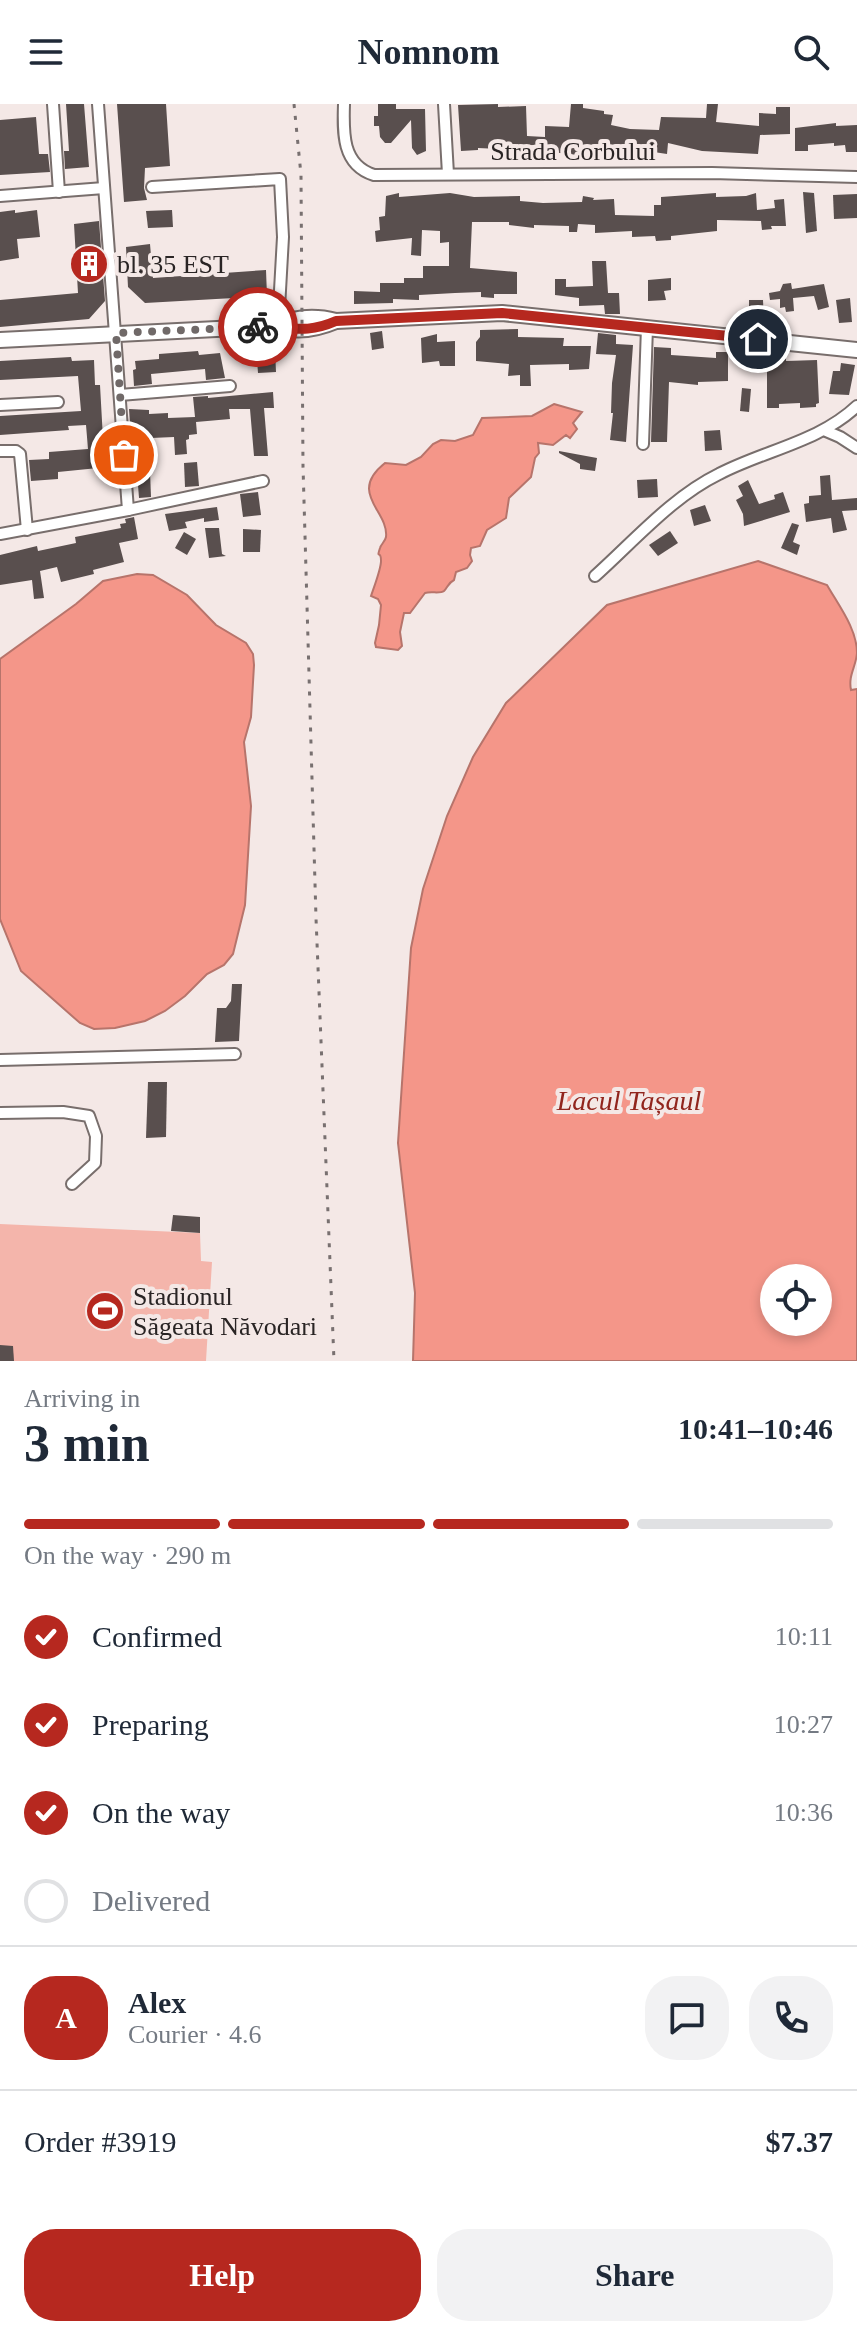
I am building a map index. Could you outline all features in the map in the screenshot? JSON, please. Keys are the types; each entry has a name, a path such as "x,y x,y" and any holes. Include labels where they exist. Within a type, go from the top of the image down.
{"street":[{"path":"53,104 59,192"},
{"path":"98,104 128,510"},
{"name":"Strada Corbului","path":"344,104 346,145 358,169 374,175 712,173 857,177"},
{"path":"444,104 448,174"},
{"path":"152,187 280,179 283,237 278,326"},
{"path":"0,196 104,188"},
{"path":"0,340 278,326 290,320 323,318 336,321 502,313 857,350"},
{"path":"643,444 647,327"},
{"path":"120,395 230,386"},
{"path":"0,405 58,402"},
{"path":"595,576 696,487 740,464 826,431 857,406"},
{"path":"826,431 857,448"},
{"path":"0,451 20,454 27,530"},
{"path":"0,534 263,481"},
{"path":"0,1060 235,1054"},
{"path":"0,1113 80,1113 89,1116 96,1136 95,1163 72,1184"}],"shaded area":[{"name":"Stadionul Săgeata Năvodari","path":"0,1224 200,1233 201,1261 212,1262 206,1361 0,1361"}],"water":[{"path":"554,404 582,412 573,423 577,429 570,438 566,435 553,445 538,443 539,453 531,477 509,498 506,518 487,530 480,546 471,548 472,561 467,568 456,572 454,580 444,591 425,593 410,613 404,613 400,632 402,646 398,650 376,647 381,605 378,599 371,596 381,564 379,552 386,537 382,519 369,493 374,474 385,463 406,465 441,440 455,441 473,435 482,418 532,416"},
{"name":"Lacul Tașaul","path":"758,561 827,585 846,618 854,635 857,653 850,685 851,690 857,689 857,1361 413,1361 415,1293 398,1143 411,948 423,889 447,816 473,757 506,703 607,605"},
{"path":"137,574 153,575 187,595 216,625 246,643 253,654 251,717 244,742 251,806 245,905 233,954 224,965 207,974 165,1011 145,1021 94,1029 80,1023 21,971 0,919 0,659 103,581"}],"building":[{"path":"66,104 84,104 89,167 65,169 64,151 69,151"},
{"path":"117,104 166,104 170,166 145,168 147,200 124,202"},
{"path":"378,104 396,104 396,109 425,109 426,151 417,155 412,148 411,120 391,143 385,143 380,137 379,126 374,126"},
{"path":"498,104 498,107 526,106 527,136 545,137 545,126 569,127 571,104 583,104 583,108 613,115 611,125 659,130 661,117 706,118 707,104 718,104 716,122 759,126 759,113 776,114 776,107 790,107 790,134 760,135 758,154 702,151 668,143 667,154 647,151 647,154 631,154 599,147 598,153 578,150 578,155 542,151 543,144 523,146 523,150 478,148 461,151 458,105"},
{"path":"36,117 39,154 48,154 50,172 0,175 0,120"},
{"path":"836,123 836,126 857,125 857,152 846,152 845,145 834,146 834,143 808,145 808,151 795,151 795,128"},
{"path":"803,192 814,193 817,231 806,233"},
{"path":"399,193 399,197 450,193 474,197 520,196 520,201 543,203 582,202 583,196 593,200 614,199 615,215 654,216 654,205 661,205 661,197 716,193 716,197 746,196 756,193 757,210 775,208 774,200 784,199 786,226 771,226 772,229 762,230 761,221 717,220 717,231 671,236 671,240 656,241 655,236 632,237 632,231 595,233 595,225 578,224 577,232 569,232 569,226 534,225 534,228 509,225 509,222 472,222 470,268 517,272 517,294 494,294 494,298 481,297 481,292 419,295 419,300 393,299 393,303 354,304 354,291 380,292 380,283 404,283 404,278 423,278 423,266 449,266 449,242 440,243 440,231 422,230 421,256 411,255 412,238 376,242 375,231 380,230 379,217 385,216 386,196"},
{"path":"857,194 857,218 834,219 833,195"},
{"path":"15,210 15,213 37,210 40,237 17,239 19,258 0,261 0,212"},
{"path":"172,210 173,227 148,228 146,211"},
{"name":"bl. 35 EST","path":"99,221 105,301 89,319 0,327 0,300 78,293 74,224"},
{"path":"150,244 153,278 266,270 267,296 145,303 128,287 126,247"},
{"path":"592,261 606,261 608,293 619,293 620,314 605,314 604,305 579,306 579,298 555,295 555,279 566,279 566,287 593,286"},
{"path":"671,278 671,290 664,291 666,300 648,301 648,280"},
{"path":"791,283 792,289 824,284 829,307 818,310 814,296 793,298 794,311 786,312 785,307 780,308 780,299 770,300 769,293 780,291 783,284"},
{"path":"850,298 852,322 839,323 836,300"},
{"path":"749,300 763,300 764,324 749,324"},
{"path":"518,329 518,337 564,338 563,346 591,346 589,369 569,370 569,364 530,365 531,386 520,386 520,375 508,376 509,364 476,361 476,342 480,330"},
{"path":"382,331 384,348 372,350 370,333"},
{"path":"598,333 616,335 616,344 633,345 626,442 610,440 616,355 596,354"},
{"path":"437,334 437,342 455,341 455,366 440,366 439,361 422,363 421,338"},
{"path":"654,347 671,348 671,355 716,358 716,352 728,352 728,381 698,382 698,385 669,382 667,442 651,442"},
{"path":"275,350 276,372 258,373 257,360 244,360 244,351"},
{"path":"198,351 199,355 220,353 225,378 206,380 205,369 151,374 152,384 134,386 135,361 159,359 159,354"},
{"path":"770,354 786,355 786,361 817,360 819,403 816,407 800,408 800,403 767,408"},
{"path":"71,357 72,361 94,360 95,385 100,385 108,467 58,472 58,479 31,481 29,460 49,459 49,452 88,449 86,425 68,426 69,430 0,435 0,416 81,411 78,376 0,380 0,361"},
{"path":"841,363 855,365 849,395 829,394 833,371 840,371"},
{"path":"742,388 751,389 749,412 740,411"},
{"path":"273,392 274,408 264,408 268,456 254,456 250,409 229,409 230,419 196,422 197,434 189,435 186,440 187,454 175,455 174,437 151,438 150,453 132,453 129,409 149,410 149,414 168,413 168,418 195,417 193,397"},
{"path":"720,430 722,450 705,451 704,431"},
{"path":"559,451 597,458 595,471 580,469 580,464"},
{"path":"197,462 199,486 185,487 184,463"},
{"path":"150,471 151,497 139,498 137,472"},
{"path":"830,475 832,500 857,498 857,510 842,511 847,530 833,533 831,518 806,522 804,504 809,503 809,496 821,495 820,476"},
{"path":"657,479 658,497 638,498 637,480"},
{"path":"748,480 759,504 775,499 774,495 783,492 790,512 744,526 743,514 736,500 743,496 738,486"},
{"path":"258,492 261,515 243,517 240,494"},
{"path":"705,505 711,521 694,526 690,510"},
{"path":"217,507 219,520 204,522 204,518 185,522 187,528 169,531 165,514"},
{"path":"134,517 138,539 119,543 124,562 61,582 57,567 40,571 44,598 34,599 32,580 0,585 0,555 37,546 38,551 76,543 75,537 121,528 120,524 126,523 125,519"},
{"path":"792,523 799,525 793,542 800,545 797,555 781,548"},
{"path":"205,528 219,528 222,554 226,556 209,558"},
{"path":"243,529 261,530 260,552 243,552"},
{"path":"670,531 678,543 658,556 649,545"},
{"path":"184,532 196,539 187,555 175,548"},
{"path":"232,984 242,984 239,1041 215,1042 217,1008 226,1008 231,1001"},
{"path":"148,1082 167,1082 166,1137 146,1138"},
{"path":"173,1215 200,1217 200,1233 171,1231"},
{"path":"0,1345 13,1346 14,1361 0,1361"}],"railway":[{"path":"294,104 301,175 303,466 316,918 334,1361"}],"way so far":[{"path":"124,455 116,333 258,327"}],"place":[{"name":"bl. 35 EST","path":"89,264"},
{"name":"Stadionul Săgeata Năvodari","path":"105,1311"}],"route":[{"path":"258,327 278,326 290,330 321,328 336,321 502,313 758,339"}]}
